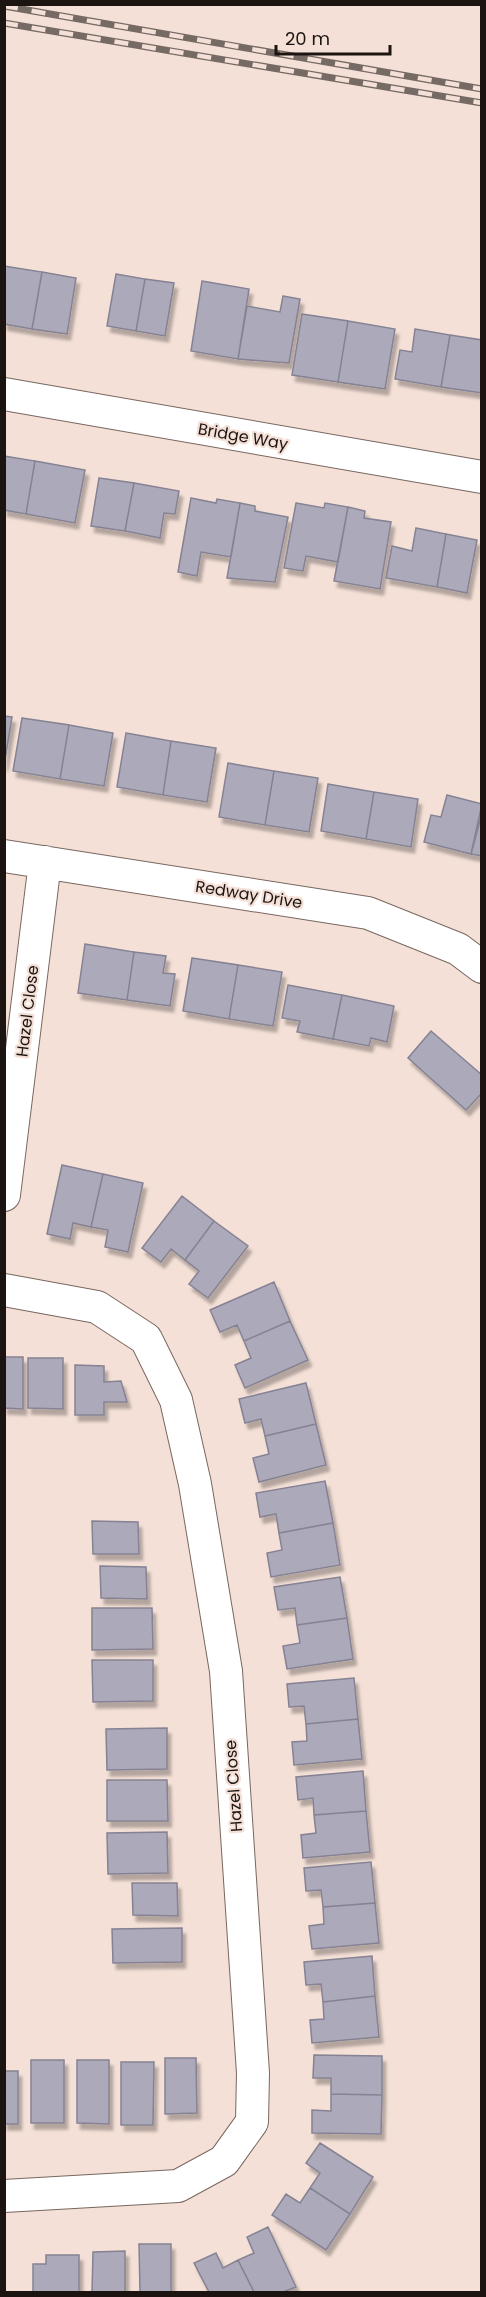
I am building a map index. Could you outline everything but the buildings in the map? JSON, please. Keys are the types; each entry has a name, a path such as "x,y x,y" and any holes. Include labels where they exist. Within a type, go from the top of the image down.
{"street":[{"name":"Bridge Way","path":"4,394 482,477"},
{"name":"Redway Drive","path":"4,856 368,914 458,949 482,967"},
{"name":"Hazel Close","path":"4,1195 45,862"},
{"name":"Hazel Close","path":"4,1290 97,1307 146,1339 176,1400 195,1484 226,1671 253,2073 252,2122 224,2161 178,2187 4,2196"}],"railway":[{"path":"4,6 482,89"},
{"path":"4,23 482,103"}]}
